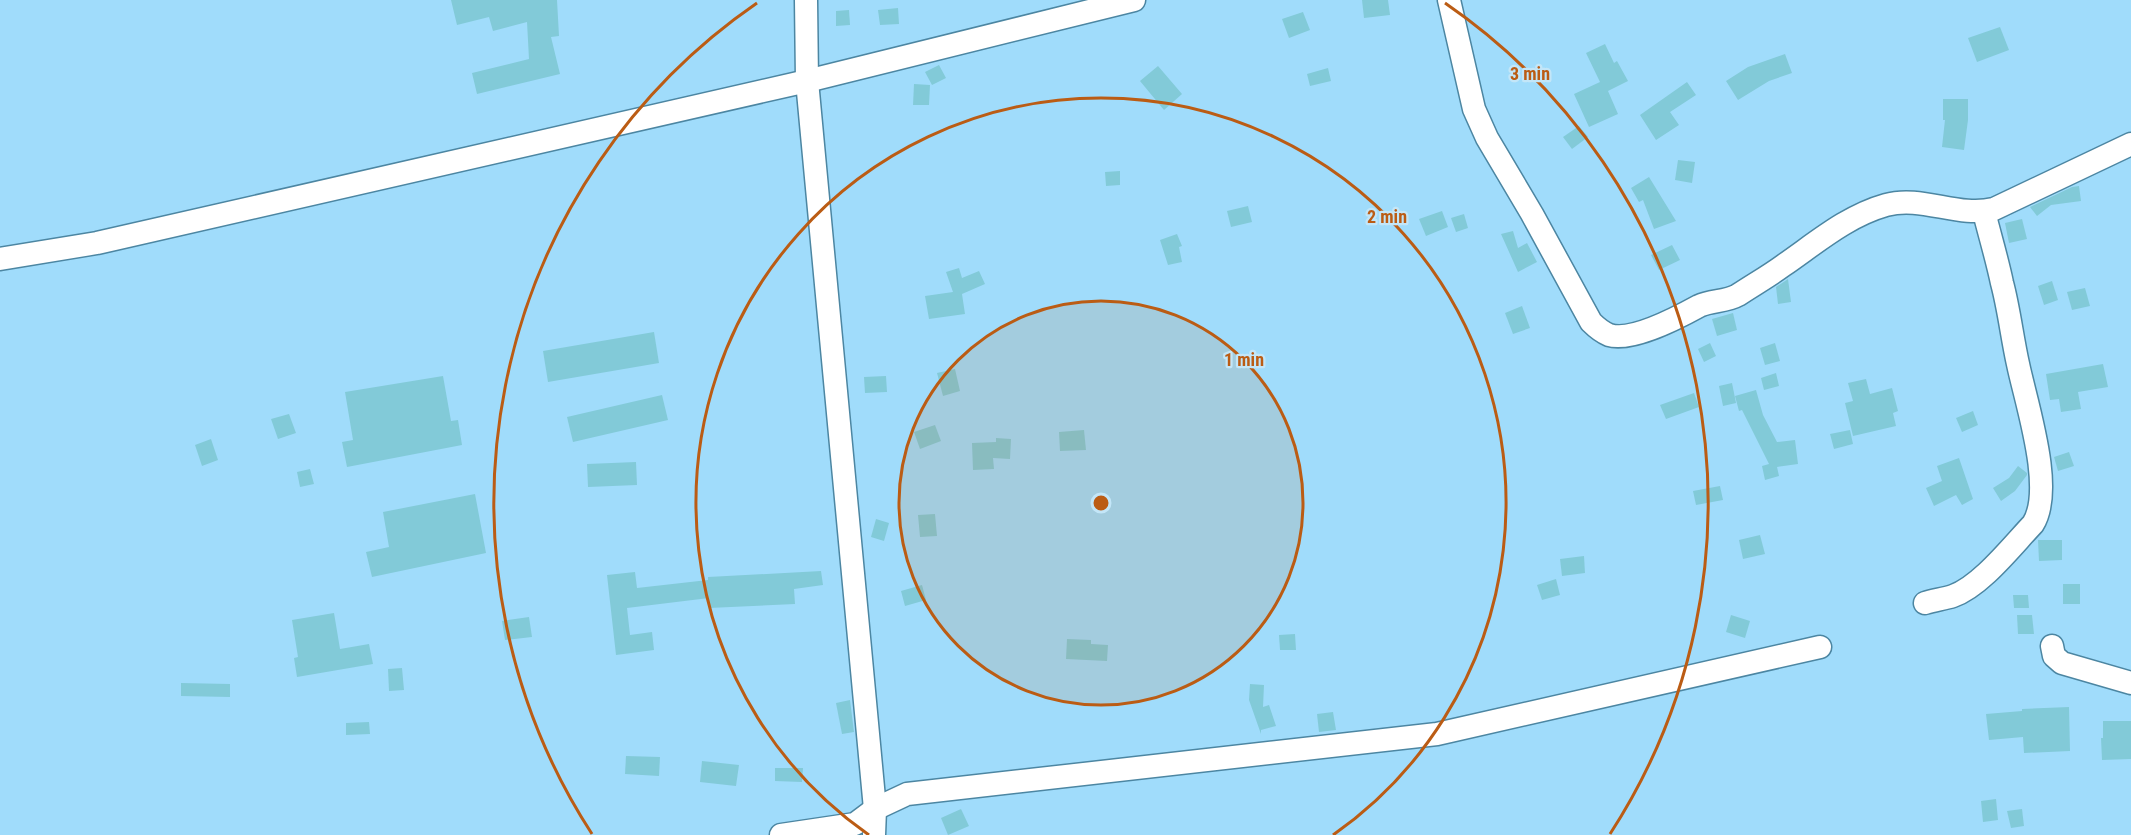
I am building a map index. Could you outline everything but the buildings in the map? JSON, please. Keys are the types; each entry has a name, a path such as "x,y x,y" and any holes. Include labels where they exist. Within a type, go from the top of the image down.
{"street":[{"path":"806,0 807,81 822,216 875,810 874,835"},
{"path":"0,259 97,243 807,81 1134,0"},
{"path":"1449,0 1469,92 1487,138 1591,322 1612,336 1671,322 1705,303 1737,295 1783,266 1831,231 1883,206 1896,203 1920,203 1970,213 1983,212 2005,205 2131,144"},
{"path":"1925,603 1954,596 1982,578 2033,524 2040,504 2038,456 2003,284 1983,212"},
{"path":"2052,646 2054,656 2062,663 2131,684"},
{"path":"781,835 855,824 875,810 907,794 1437,734 1820,647"}]}
